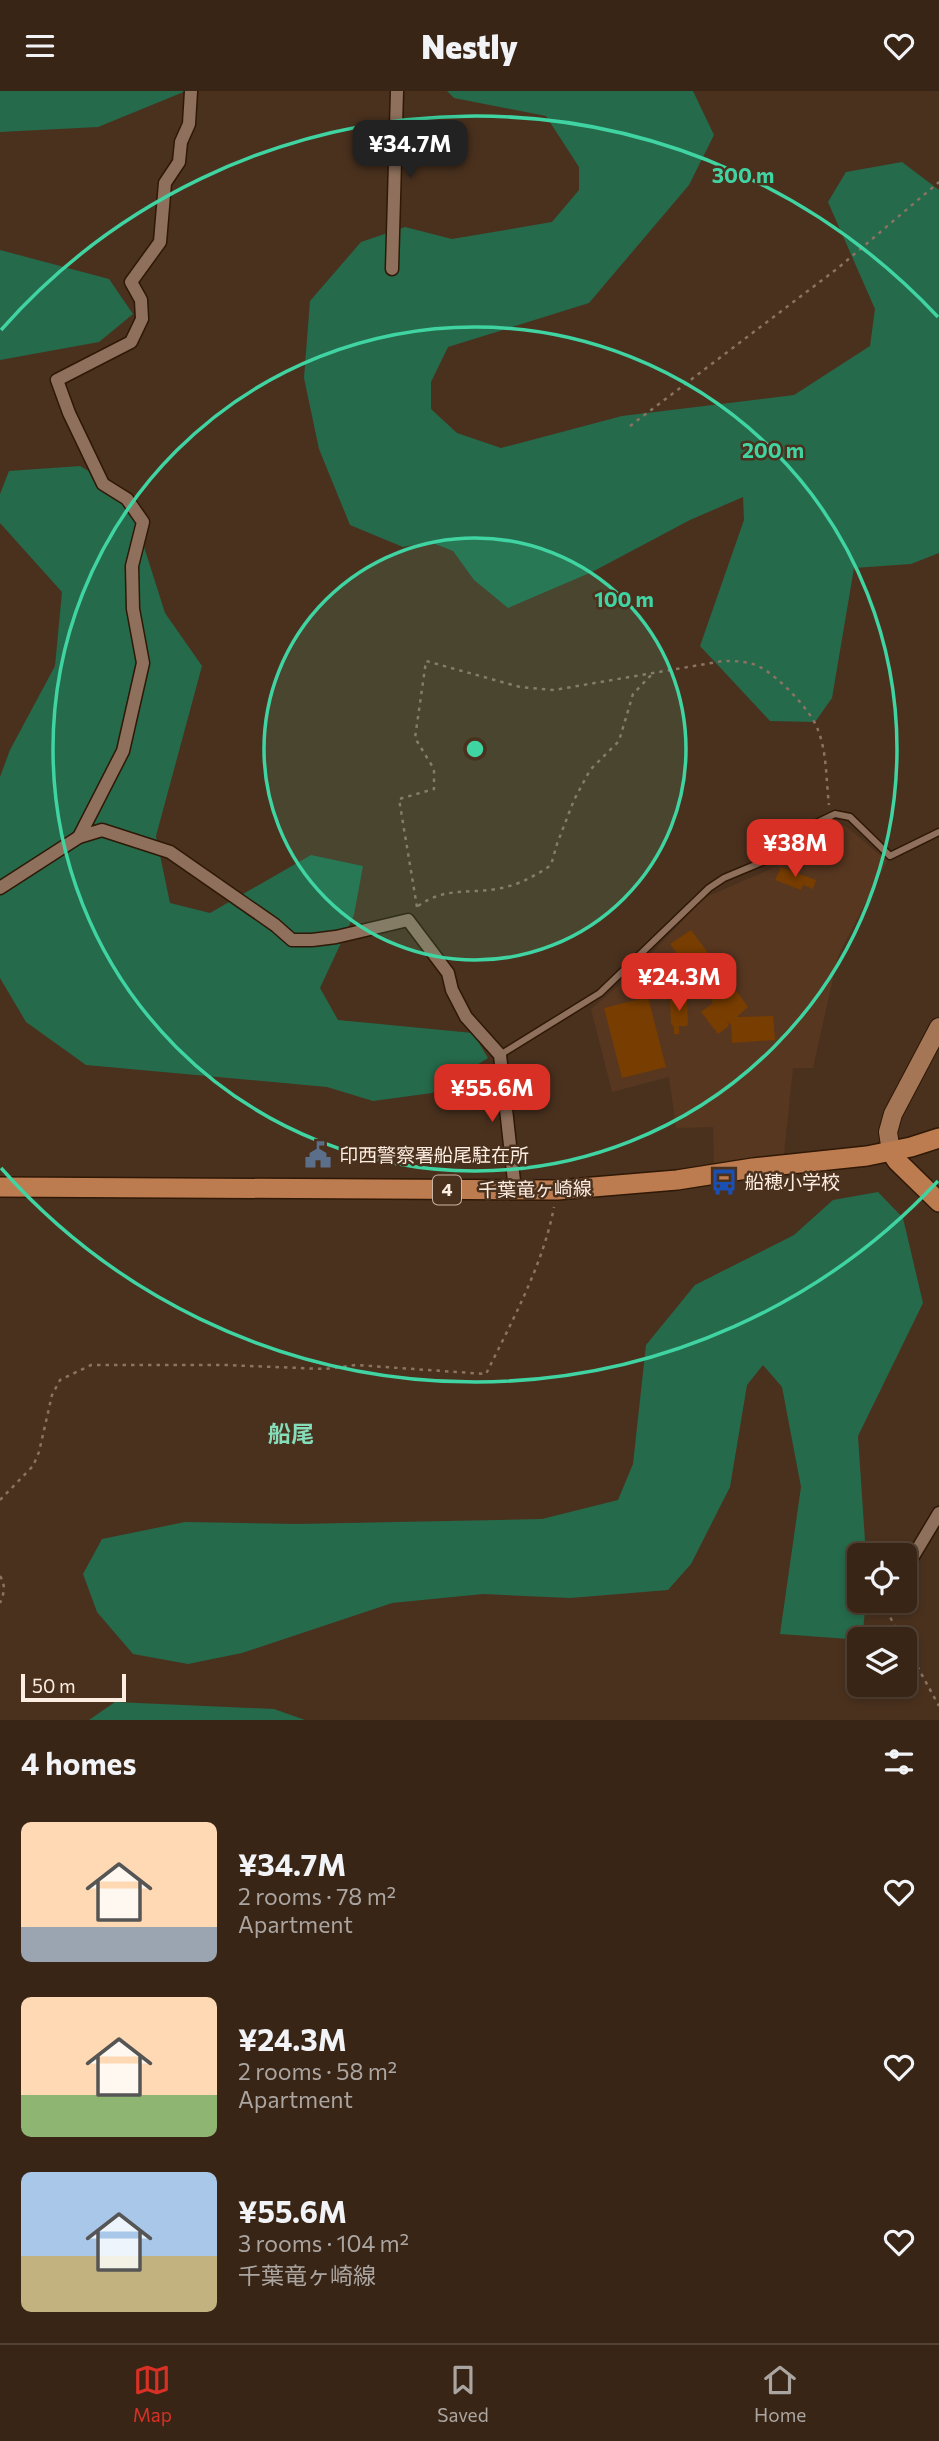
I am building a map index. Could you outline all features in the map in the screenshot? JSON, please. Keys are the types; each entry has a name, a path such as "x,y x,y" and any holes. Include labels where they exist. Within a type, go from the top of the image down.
{"main road":[{"name":"千葉竜ヶ崎線","path":"0,1188 557,1190 677,1180 891,1152 939,1138"},
{"path":"891,1152 939,1202"}],"street":[{"path":"79,837 123,751 143,663 133,609 132,566 143,522 127,499 103,484 57,380 131,342 142,319 141,300 131,282 160,242 165,183 180,162 181,142 189,124 191,91"},
{"path":"392,269 397,91"},
{"path":"0,888 79,837 102,830 170,852 275,925 292,940 336,937 408,920 448,973 452,990 466,1017 500,1055 515,1190"},
{"path":"891,1152 888,1132 893,1114 939,1027"},
{"path":"917,1550 939,1513"}],"lane":[{"path":"500,1055 600,993 709,888 772,858 808,827 830,815 850,817 890,856 939,832"}],"path":[{"path":"630,426 838,268 939,182"},
{"path":"417,907 398,799 434,789 434,769 415,738 426,661 520,687 554,690 723,661 742,661 760,667 808,711 818,729 830,815"},
{"path":"408,920 417,907 431,897 450,892 495,889 517,884 551,865 556,844 590,770 619,741 633,694 653,673"},
{"path":"0,1500 33,1465 39,1452 52,1395 60,1380 91,1366 325,1369 356,1365 486,1374 523,1296 550,1226 557,1190"},
{"path":"0,1576 4,1581 4,1595 0,1603"},
{"path":"917,1666 939,1706"}],"shaded area":[{"path":"834,820 847,827 887,861 838,956 813,1068 793,1068 784,1154 714,1164 713,1127 676,1128 669,1077 612,1092 591,1009 630,976 704,898 784,863 816,829"}],"green space":[{"path":"0,91 186,91 98,127 0,132"},
{"path":"447,91 693,91 714,135 689,185 589,303 448,347 431,382 431,409 457,433 501,448 622,416 794,395 870,346 875,309 828,202 846,172 902,162 939,190 939,553 911,564 854,568 832,698 815,722 770,721 700,646 744,520 743,497 690,520 592,572 508,608 474,580 453,551 430,542 403,547 350,525 319,449 304,378 310,301 361,242 405,227 452,239 552,222 579,190 579,167 546,116 454,98"},
{"path":"0,250 109,279 133,314 99,342 0,360"},
{"path":"80,466 127,493 165,613 202,666 156,836 170,903 210,913 311,855 363,866 354,915 320,988 338,1020 473,1033 488,1058 432,1093 373,1101 327,1087 86,1065 26,1022 0,978 0,777 10,750 55,666 62,592 0,523 0,494 9,471"},
{"path":"878,1192 903,1218 923,1303 858,1436 865,1543 847,1543 847,1613 865,1613 863,1627 847,1627 847,1639 780,1634 801,1487 782,1387 763,1365 747,1385 730,1487 691,1564 668,1590 570,1598 483,1594 392,1603 242,1653 188,1664 133,1654 97,1612 83,1574 102,1539 185,1522 297,1524 542,1519 618,1500 633,1464 646,1345 695,1285 794,1235 833,1200"},
{"path":"115,1702 274,1709 305,1720 89,1720"}],"building":[{"path":"781,867 816,880 813,889 803,885 801,890 775,880"},
{"path":"691,930 748,1007 737,1017 773,1016 775,1040 732,1043 731,1025 727,1022 729,1026 718,1034 701,1012 713,1003 708,996 705,998 701,992 704,990 695,977 681,987 667,969 681,959 670,944"},
{"path":"648,997 666,1067 622,1078 604,1008"},
{"path":"687,997 687,1026 679,1026 679,1034 674,1034 670,998"}],"place":[{"name":"印西警察署船尾駐在所","path":"318,1155"},
{"name":"船穂小学校","path":"724,1182"}],"district":[{"name":"船尾","path":"291,1434"}]}
